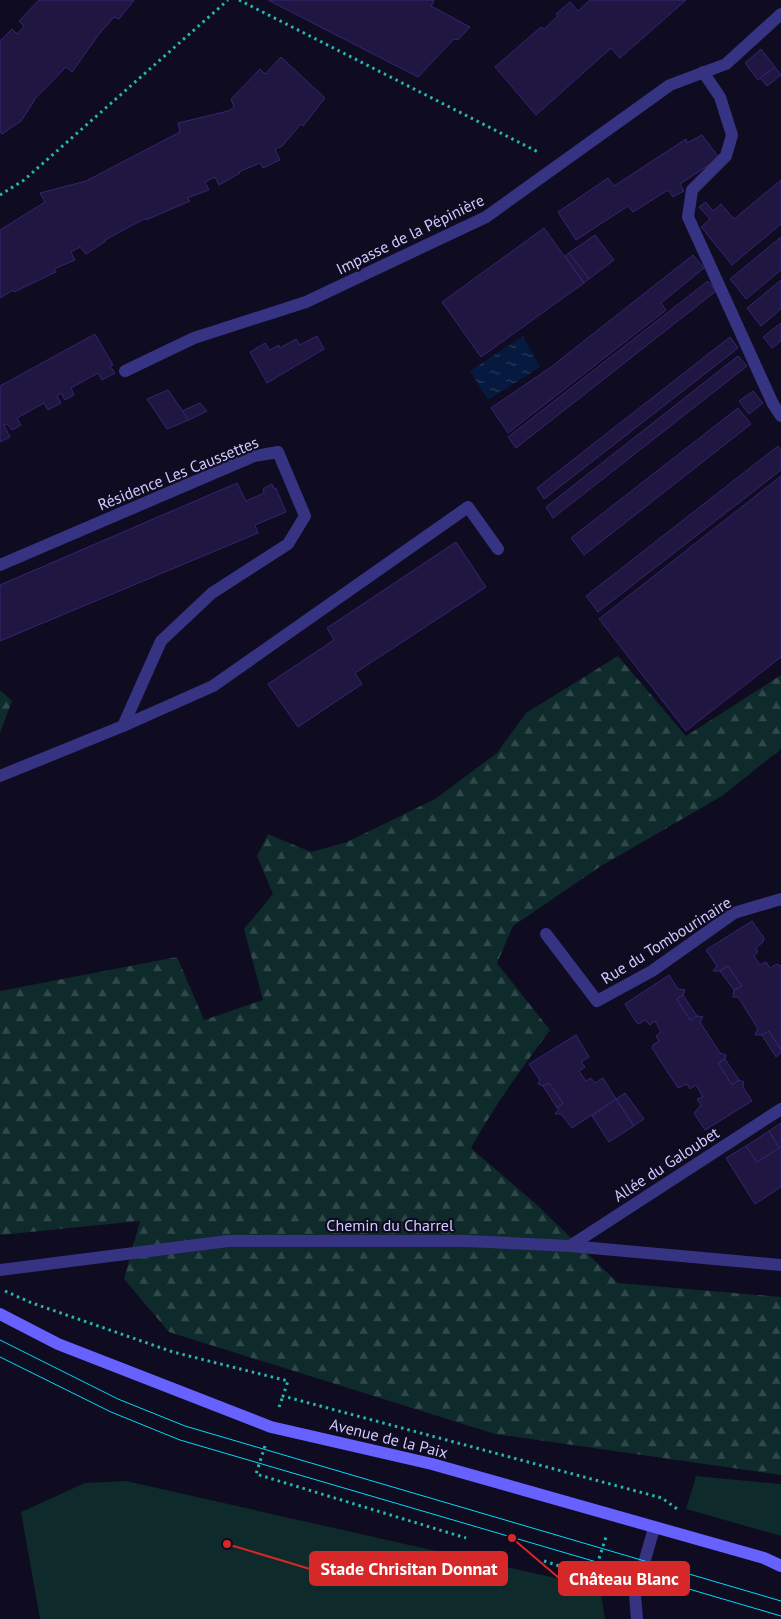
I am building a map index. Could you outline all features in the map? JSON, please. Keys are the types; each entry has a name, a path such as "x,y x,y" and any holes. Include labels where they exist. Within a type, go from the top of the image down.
{"street":[{"name":"Impasse de la Pépinière","path":"125,371 194,338 306,302 486,217 670,85 726,64 781,14"},
{"path":"703,72 720,96 732,135 726,156 692,190 688,217 773,404 781,416"},
{"name":"Résidence Les Caussettes","path":"0,565 254,456 278,452 305,516 288,544 212,593 161,641 123,726"},
{"path":"0,776 123,726 213,686 468,507 498,549"},
{"name":"Rue du Tombourinaire","path":"546,934 597,1000 652,971 734,913 781,899"},
{"name":"Allée du Galoubet","path":"570,1246 781,1110"},
{"name":"Chemin du Charrel","path":"0,1270 228,1241 467,1241 570,1246 781,1265"},
{"name":"Avenue de la Paix","path":"0,1314 58,1344 271,1426 432,1464 764,1558 781,1566"},
{"path":"637,1619 635,1595 654,1528"}],"path":[{"path":"0,194 24,180 228,0"},
{"path":"239,0 541,153"},
{"path":"0,1288 32,1303 173,1352 288,1381 256,1474 466,1538"},
{"path":"283,1396 662,1498 682,1513"},
{"path":"544,1562 593,1577 635,1595"}],"green space":[{"path":"618,656 686,736 781,675 781,749 722,796 601,866 513,926 497,963 550,1030 499,1102 471,1148 537,1205 618,1283 781,1297 781,1475 495,1434 169,1332 124,1279 140,1221 0,1235 0,991 177,957 204,1020 263,1000 244,929 273,894 257,856 268,834 311,852 347,842 435,799 497,753 526,713"},
{"path":"0,690 12,701 0,733"},
{"path":"696,1476 781,1484 781,1536 686,1509"},
{"path":"126,1481 600,1588 605,1619 40,1619 21,1512 85,1483"}],"water":[{"path":"523,336 540,367 488,400 470,371"}],"building":[{"path":"39,0 134,0 119,19 114,17 99,34 72,72 66,67 34,100 21,121 2,134 0,132 0,41 12,29 17,34 24,26 19,21"},
{"path":"268,0 432,0 434,1 431,6 470,27 458,40 454,39 418,77"},
{"path":"590,0 686,0 620,58 611,48 536,115 495,67 541,27 544,29 558,16 556,14 570,2 578,11"},
{"path":"761,49 775,67 758,80 745,63"},
{"path":"281,57 325,98 303,126 301,124 282,146 275,149 280,160 263,168 260,163 239,172 219,185 215,177 205,182 209,190 187,198 190,201 146,220 146,218 105,240 86,254 80,247 71,252 75,260 54,269 56,272 14,292 13,290 0,298 0,230 45,202 40,193 86,181 180,132 178,123 228,111 234,107 231,99 260,69 265,74"},
{"path":"775,67 781,75 767,86 760,78"},
{"path":"702,135 719,158 680,184 684,191 673,197 668,190 633,212 628,206 576,240 558,212 608,178 614,186 686,139 687,143"},
{"path":"781,180 781,224 732,265 701,227 710,219 699,207 706,202 713,211 721,204 734,219"},
{"path":"544,228 584,283 481,357 442,302"},
{"path":"595,235 614,260 589,279 569,253"},
{"path":"781,237 781,270 746,299 730,279"},
{"path":"569,253 589,279 584,283 565,256"},
{"path":"693,255 704,268 661,303 666,310 508,433 491,408 551,367"},
{"path":"781,280 781,309 761,326 747,308"},
{"path":"708,281 716,291 516,448 508,437"},
{"path":"781,323 781,341 772,348 763,337"},
{"path":"95,334 113,365 110,366 115,373 102,380 98,373 71,388 74,395 65,400 61,393 57,396 61,403 48,410 44,403 17,418 21,425 12,430 7,424 4,425 10,437 0,442 0,386"},
{"path":"317,336 324,349 267,383 250,352 265,343 270,350 279,345 280,348 296,339 300,345"},
{"path":"730,337 738,348 544,499 537,488"},
{"path":"738,356 747,366 553,518 546,507"},
{"path":"168,390 189,420 167,429 147,399"},
{"path":"753,391 763,403 749,414 739,401"},
{"path":"200,403 207,411 189,420 182,411"},
{"path":"738,408 751,424 584,555 571,538"},
{"path":"778,446 781,450 781,470 598,612 586,596"},
{"path":"781,476 781,657 686,731 599,619"},
{"path":"237,483 246,501 264,493 263,489 272,484 274,489 276,488 286,512 255,525 258,533 0,641 0,585"},
{"path":"456,542 486,587 355,673 362,684 298,727 268,684 334,640 327,628"},
{"path":"752,921 764,938 763,942 756,948 758,952 754,956 760,965 766,962 770,968 777,964 781,966 781,1050 769,1031 762,1035 755,1035 758,1029 738,997 733,997 734,990 742,986 728,966 720,971 713,971 717,966 706,950"},
{"path":"728,966 742,986 734,990 720,971"},
{"path":"669,975 678,989 685,990 683,995 677,999 690,1020 697,1016 703,1017 700,1022 720,1053 726,1055 725,1059 718,1063 732,1085 739,1080 744,1082 743,1087 752,1101 705,1130 694,1113 701,1105 697,1099 703,1097 696,1085 690,1089 687,1084 678,1088 652,1048 659,1041 656,1036 661,1032 655,1021 650,1025 645,1020 639,1024 625,1004"},
{"path":"683,995 697,1016 690,1020 677,999"},
{"path":"769,1031 781,1050 781,1053 776,1057 762,1035"},
{"path":"576,1035 589,1057 581,1062 585,1067 579,1071 586,1081 591,1078 595,1083 603,1078 616,1099 572,1128 561,1114 555,1114 559,1109 557,1108 563,1103 549,1083 543,1086 538,1084 540,1080 529,1064"},
{"path":"725,1059 739,1080 732,1085 718,1063"},
{"path":"549,1083 563,1103 557,1108 543,1086"},
{"path":"625,1093 644,1119 634,1126 616,1099"},
{"path":"616,1099 634,1126 609,1142 592,1116"},
{"path":"781,1123 781,1187 755,1204 726,1158 746,1146 757,1162 779,1148 769,1131"},
{"path":"769,1131 779,1148 757,1162 746,1146"}],"tram line":[{"path":"0,1340 118,1399 185,1426 781,1601"},
{"path":"0,1357 111,1412 180,1440 781,1616"}],"place":[{"name":"Château Blanc","path":"512,1538"},
{"name":"Stade Chrisitan Donnat","path":"227,1544"}]}
